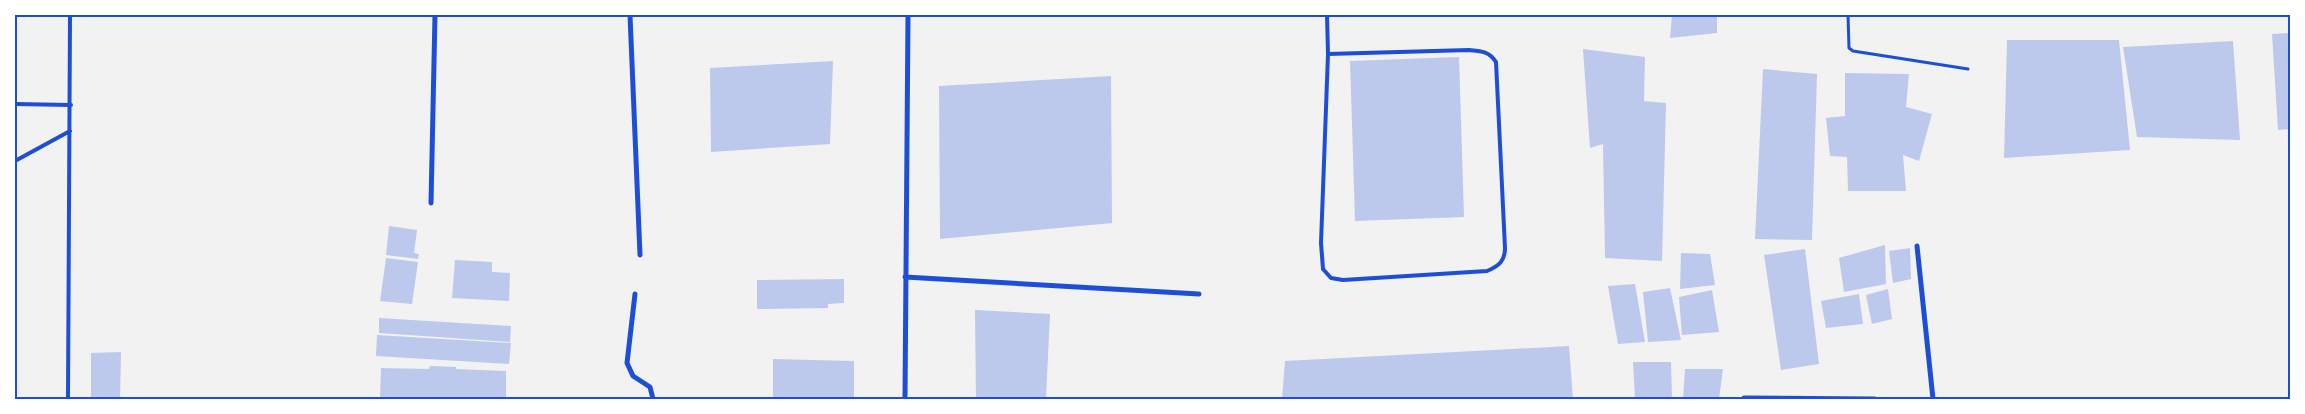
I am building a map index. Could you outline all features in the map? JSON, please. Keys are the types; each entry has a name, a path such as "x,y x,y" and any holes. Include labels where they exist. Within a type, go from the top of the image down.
{"street":[{"path":"431,203 435,15"},
{"path":"630,15 640,255"},
{"path":"906,399 905,277 908,15"},
{"path":"1917,246 1934,399"},
{"path":"905,277 1199,294"},
{"path":"635,294 627,363 632,376 650,387 653,399"},
{"path":"1744,398 1875,399"}],"lane":[{"path":"68,399 70,15"},
{"path":"1327,15 1328,54 1321,243 1321,262 1326,274 1331,278 1343,280 1487,271 1497,267 1505,255 1505,248 1496,62 1493,58 1489,53 1469,50 1328,54"},
{"path":"15,104 70,105"},
{"path":"15,161 70,131"}],"path":[{"path":"1848,15 1849,48 1853,51 1968,69"}],"building":[{"path":"1672,15 1717,15 1717,33 1670,38"},
{"path":"2290,33 2290,129 2278,130 2272,34"},
{"path":"2007,40 2119,40 2130,150 2004,158"},
{"path":"2233,41 2240,140 2137,137 2123,47"},
{"path":"1583,49 1645,57 1644,101 1666,103 1662,261 1605,258 1603,144 1590,148"},
{"path":"1459,57 1464,217 1355,221 1350,61"},
{"path":"833,61 830,144 711,152 710,68"},
{"path":"1763,69 1817,74 1812,240 1755,239"},
{"path":"1845,73 1909,74 1906,107 1932,114 1919,161 1903,155 1906,191 1848,191 1847,157 1830,156 1826,118 1845,116"},
{"path":"1111,76 1112,223 940,239 939,86"},
{"path":"389,226 417,230 414,253 419,254 418,259 386,255"},
{"path":"1885,245 1886,284 1844,292 1839,258"},
{"path":"1910,248 1911,279 1893,283 1889,251"},
{"path":"1805,249 1819,364 1781,370 1764,255"},
{"path":"1681,253 1710,254 1715,285 1680,289"},
{"path":"386,258 418,262 412,304 380,301"},
{"path":"455,260 492,262 492,272 510,273 509,301 452,298"},
{"path":"844,279 844,303 828,304 828,308 757,309 757,280"},
{"path":"1635,284 1645,342 1618,344 1608,286"},
{"path":"1670,288 1681,340 1648,342 1643,292"},
{"path":"1888,289 1892,319 1872,324 1866,295"},
{"path":"1712,290 1719,332 1682,335 1679,297"},
{"path":"1859,294 1863,324 1826,328 1821,301"},
{"path":"975,310 1050,314 1046,399 976,399"},
{"path":"379,318 511,326 510,342 379,333"},
{"path":"377,335 511,343 509,364 376,356"},
{"path":"1569,346 1573,399 1282,399 1285,361"},
{"path":"121,352 120,399 91,399 91,353"},
{"path":"773,359 854,361 854,399 773,399"},
{"path":"1633,362 1671,362 1672,399 1635,399"},
{"path":"430,366 506,371 506,399 380,399 381,368 429,369"},
{"path":"1685,369 1723,369 1719,399 1683,399"}]}
